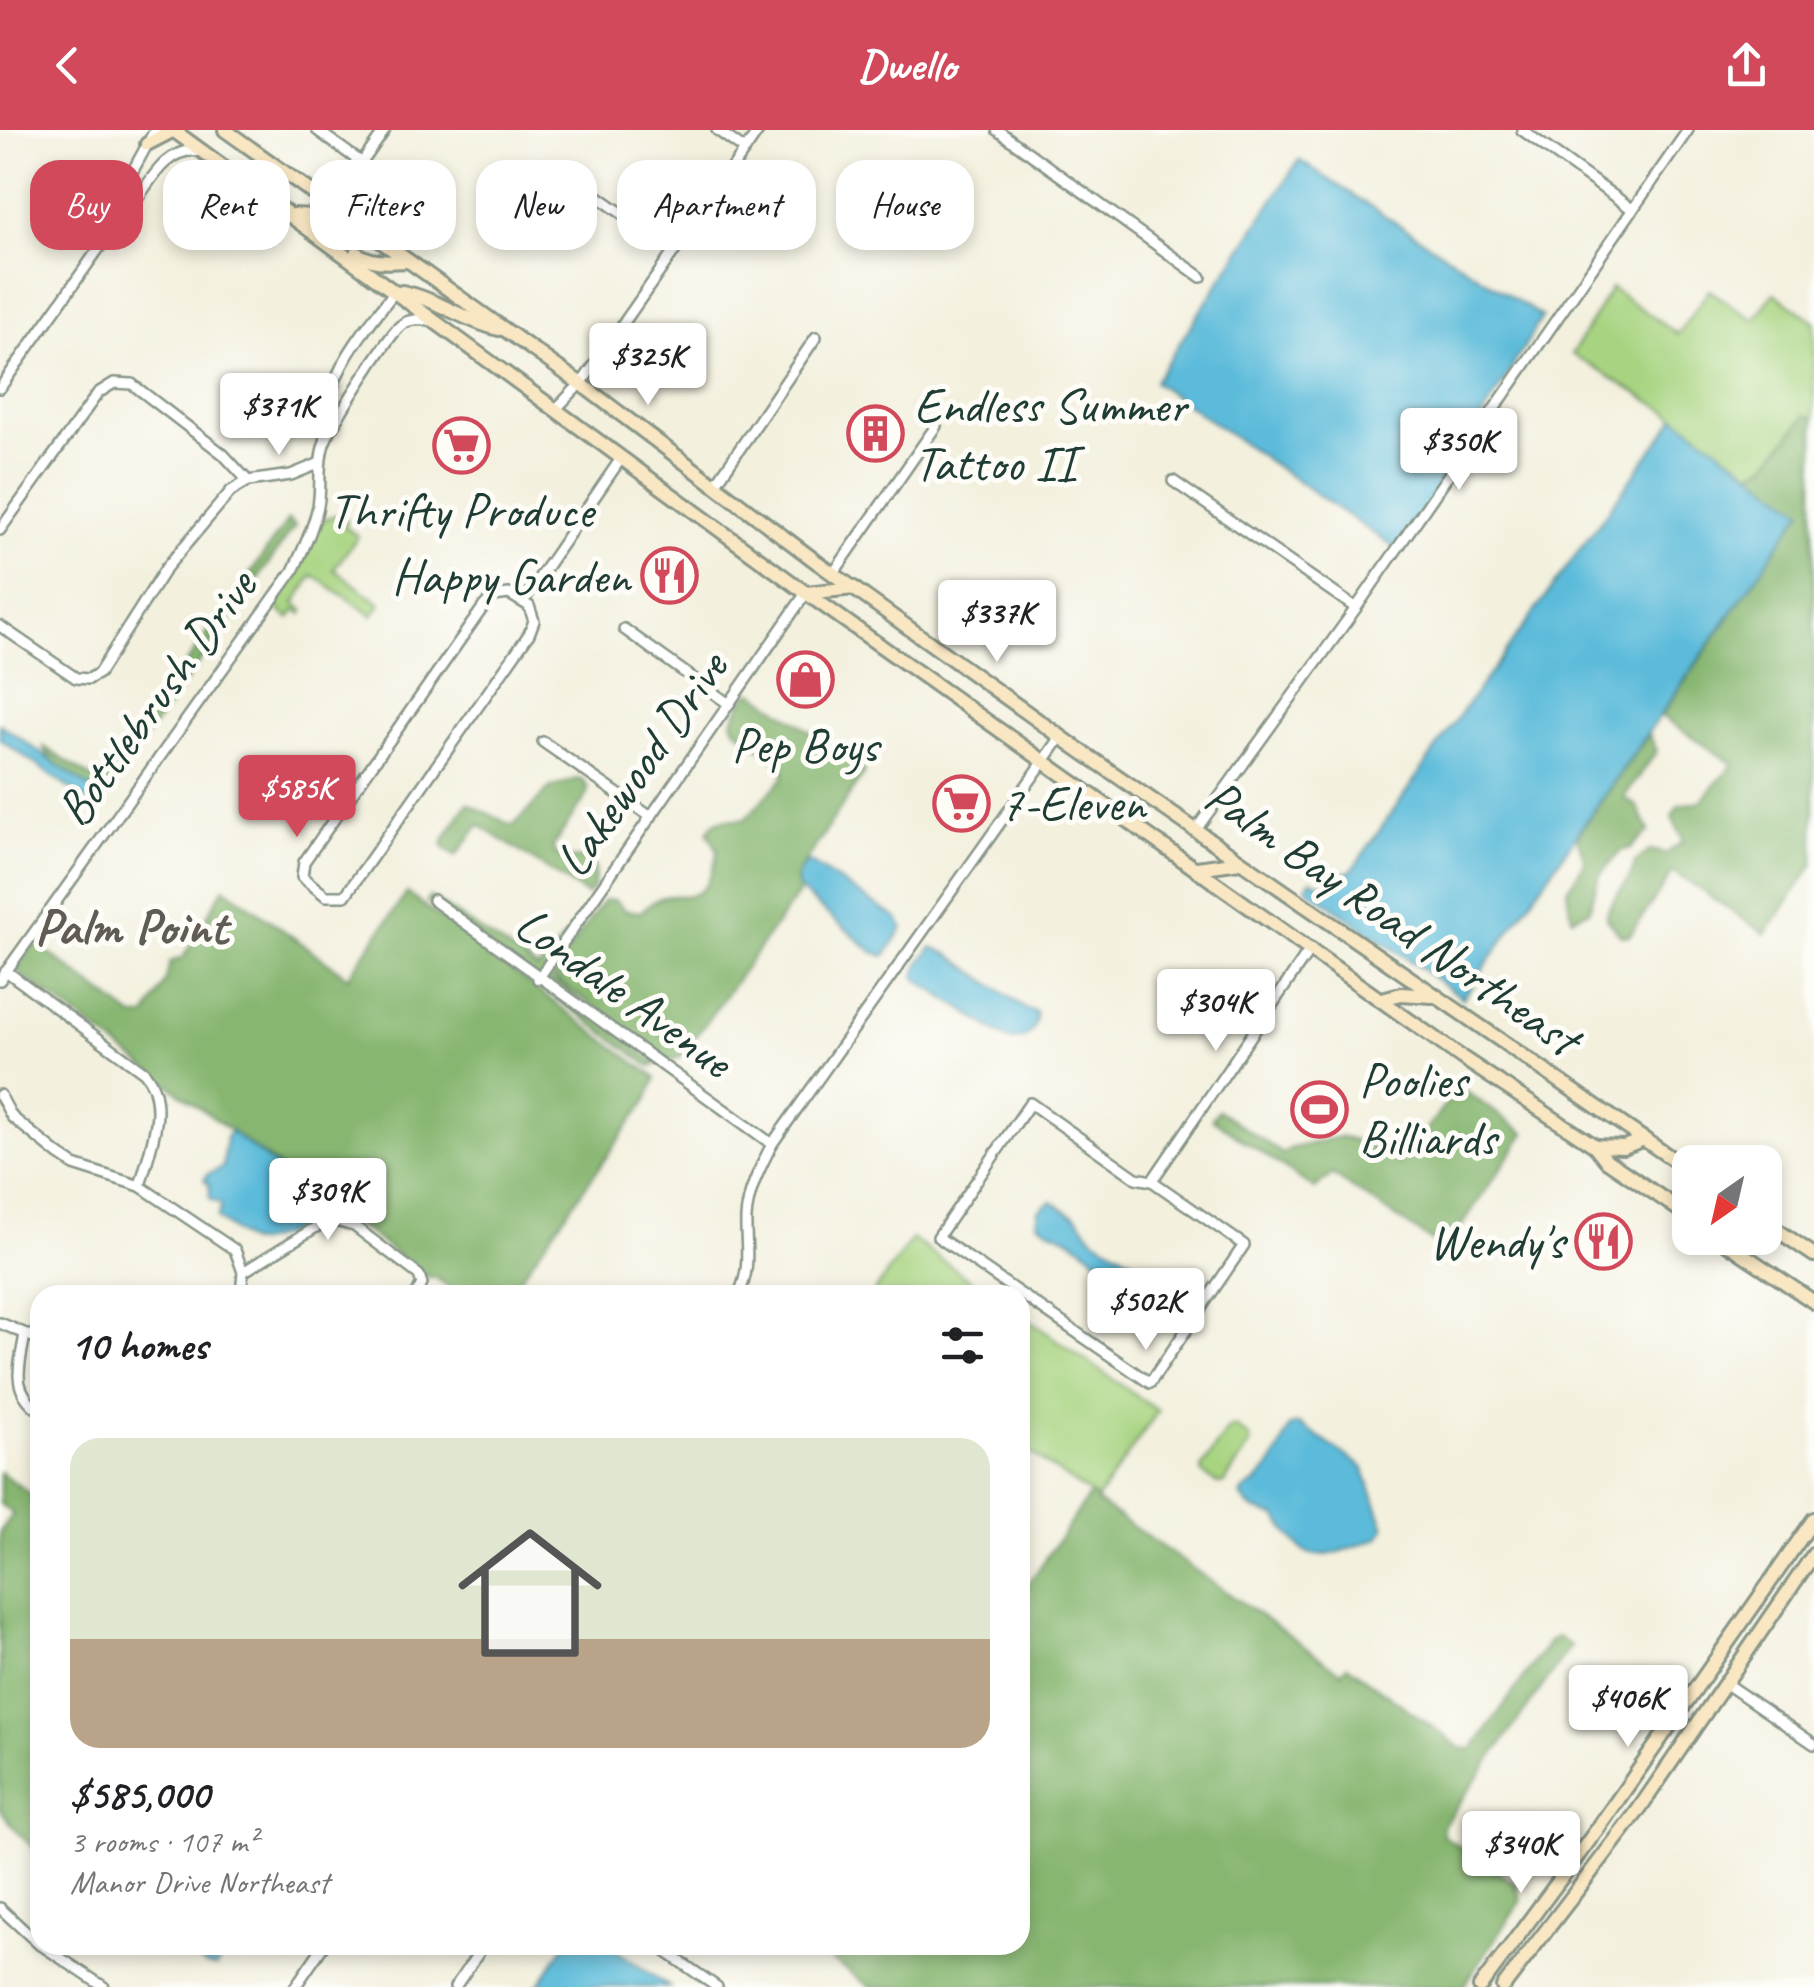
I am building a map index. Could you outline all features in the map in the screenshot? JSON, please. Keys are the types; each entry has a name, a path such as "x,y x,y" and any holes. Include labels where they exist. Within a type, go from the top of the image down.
{"main road":[{"path":"147,144 174,130"},
{"name":"Palm Bay Road Northeast","path":"174,130 310,228"},
{"name":"Palm Bay Road Northeast","path":"224,130 310,193"},
{"path":"294,216 310,216"},
{"name":"Palm Bay Road Northeast","path":"340,250 792,582 1460,1057 1595,1146 1606,1160 1672,1205"},
{"path":"352,250 366,260 408,261"},
{"name":"Palm Bay Road Northeast","path":"392,250 1062,737 1672,1158"},
{"path":"394,291 421,296 474,324 506,331"},
{"path":"792,582 812,582 833,574"},
{"path":"806,592 854,588"},
{"path":"1196,868 1240,862"},
{"path":"1382,999 1401,994 1434,996"},
{"path":"1595,1146 1624,1147 1644,1139"},
{"path":"1782,1234 1814,1256"},
{"path":"1744,1255 1814,1302"},
{"path":"1480,1987 1618,1802 1814,1519"},
{"path":"1503,1987 1611,1848 1814,1554"},
{"path":"1611,1848 1618,1802"},
{"path":"1592,1874 1596,1832"}],"street":[{"path":"139,160 156,130"},
{"path":"317,130 358,160"},
{"path":"364,160 385,130"},
{"path":"718,130 745,150"},
{"path":"556,409 581,384 758,130"},
{"path":"997,130 1201,278"},
{"path":"1522,130 1632,209"},
{"path":"1195,831 1356,608 1688,130"},
{"path":"143,192 168,157 192,150 204,152"},
{"path":"597,196 674,251"},
{"path":"0,388 98,250"},
{"name":"Bottlebrush Drive","path":"3,976 293,571 308,539 318,502 318,464 325,440 328,392 342,364 394,291"},
{"name":"Bottlebrush Drive","path":"325,440 400,326 424,319 439,324"},
{"path":"715,485 816,337"},
{"path":"0,530 98,393 114,383 132,384 224,454 248,482"},
{"path":"833,574 936,426"},
{"path":"524,600 622,457"},
{"path":"0,626 65,672 89,679 99,673 166,568 231,491 248,482 291,476 318,464"},
{"path":"1174,481 1356,608"},
{"name":"Lakewood Drive","path":"538,979 806,592"},
{"path":"502,594 524,600 534,622 529,634 345,896 326,896 306,884 302,878 304,862 484,606 502,594"},
{"path":"624,629 729,704"},
{"path":"741,1285 749,1262 746,1219 750,1188 772,1144 1062,737"},
{"path":"543,742 651,816"},
{"name":"Londale Avenue","path":"433,900 772,1144"},
{"path":"1152,1181 1311,948"},
{"path":"3,976 144,1072 152,1082 158,1107 140,1186"},
{"path":"0,1095 12,1118 59,1155 74,1164 140,1186 235,1250 243,1272 242,1285"},
{"path":"1008,1285 938,1237 1030,1103 1136,1178 1152,1181 1244,1245 1150,1383 1030,1300"},
{"path":"243,1272 321,1224 342,1221 418,1275 421,1285"},
{"path":"0,1323 30,1336"},
{"path":"26,1334 19,1383 24,1398 30,1402"},
{"path":"1726,1683 1814,1744"},
{"path":"0,1908 30,1936"},
{"path":"55,1955 104,1987"},
{"path":"295,1987 317,1955"},
{"path":"455,1987 477,1955"},
{"path":"671,1955 717,1987"},
{"path":"83,1987 90,1978"}],"green space":[{"path":"1611,288 1678,334 1709,290 1754,320 1774,293 1814,321 1814,419 1806,416 1766,465 1751,472 1668,412 1572,354"},
{"path":"1806,415 1814,419 1814,864 1766,934 1673,872 1630,935 1621,936 1606,918 1635,862 1651,850 1666,854 1683,841 1672,817 1679,805 1700,802 1733,764 1661,716 1802,511 1751,472 1766,465"},
{"path":"335,515 347,520 345,527 358,536 334,569 381,604 373,616 313,575 295,603 304,611 302,614 296,610 290,618 280,611 275,600 301,562 318,522"},
{"path":"288,520 295,526 106,794 61,769 44,747 97,781 106,776"},
{"path":"753,692 863,768 864,773 798,873 800,891 682,1056 670,1061 560,982 555,976 557,966 604,900 615,900 625,910 641,912 654,901 695,894 703,888 718,851 708,833 711,827 723,820 745,819 783,778 784,768 735,728 732,721 746,695"},
{"path":"1649,734 1657,751 1624,798 1637,806 1649,831 1629,849 1622,850 1599,876 1589,910 1572,918 1567,889 1585,863 1577,836"},
{"path":"583,780 587,795 553,846 562,858 586,859 595,868 594,887 587,895 479,825 456,856 443,847 468,803 513,826 549,789"},
{"path":"224,887 348,977 407,893 656,1078 647,1100 515,1285 446,1285 426,1276 16,971 32,945 41,947 134,1017 146,1017 166,980 170,962 183,958"},
{"path":"430,897 538,969 595,901 553,964 551,978 657,1064 651,1067 427,901"},
{"path":"1459,1087 1525,1133 1445,1250 1332,1174 1315,1189 1212,1119 1218,1110 1283,1154 1289,1149 1339,1137 1361,1142 1400,1164"},
{"path":"912,1239 978,1285 879,1285"},
{"path":"1030,1321 1158,1411 1097,1499 1030,1453"},
{"path":"1235,1427 1250,1438 1250,1445 1224,1483 1218,1484 1202,1473 1202,1467 1229,1428"},
{"path":"0,1472 30,1494 30,1844 0,1809 0,1532 13,1514 0,1504"},
{"path":"1090,1494 1341,1672 1347,1665 1461,1748 1473,1749 1549,1642 1557,1637 1571,1646 1443,1826 1443,1836 1516,1884 1521,1901 1463,1987 871,1987 825,1955 1030,1955 1030,1581"}],"water":[{"path":"1299,160 1542,317 1402,553 1154,382"},
{"path":"1676,417 1803,510 1463,998 1306,888 1311,880 1322,884 1352,870"},
{"path":"0,724 96,792 100,797 94,806 0,739"},
{"path":"809,862 898,919 903,928 885,956 873,952 800,891 798,875"},
{"path":"932,947 951,955 1026,1009 1036,1012 1029,1034 1007,1039 915,977 918,965"},
{"path":"231,1131 316,1200 317,1211 286,1233 249,1243 217,1218 222,1205 210,1199 209,1184 204,1180 223,1167 226,1137"},
{"path":"1051,1201 1078,1218 1094,1238 1134,1261 1137,1270 1130,1281 1076,1242 1037,1222 1039,1210"},
{"path":"1299,1424 1363,1467 1385,1528 1379,1538 1340,1552 1310,1554 1298,1546 1277,1517 1256,1510 1244,1500 1241,1495 1270,1467 1290,1426"},
{"path":"191,1955 224,1955 216,1967"},
{"path":"558,1955 623,1955 669,1987 537,1987"}],"place":[{"name":"Endless Summer Tattoo II","path":"875,434"},
{"name":"Thrifty Produce","path":"461,445"},
{"name":"Happy Garden","path":"669,576"},
{"name":"Pep Boys","path":"805,680"},
{"name":"7-Eleven","path":"961,803"},
{"name":"Poolies Billiards","path":"1320,1109"},
{"name":"Wendy's","path":"1603,1241"}],"district":[{"name":"Palm Point","path":"131,927"}]}
